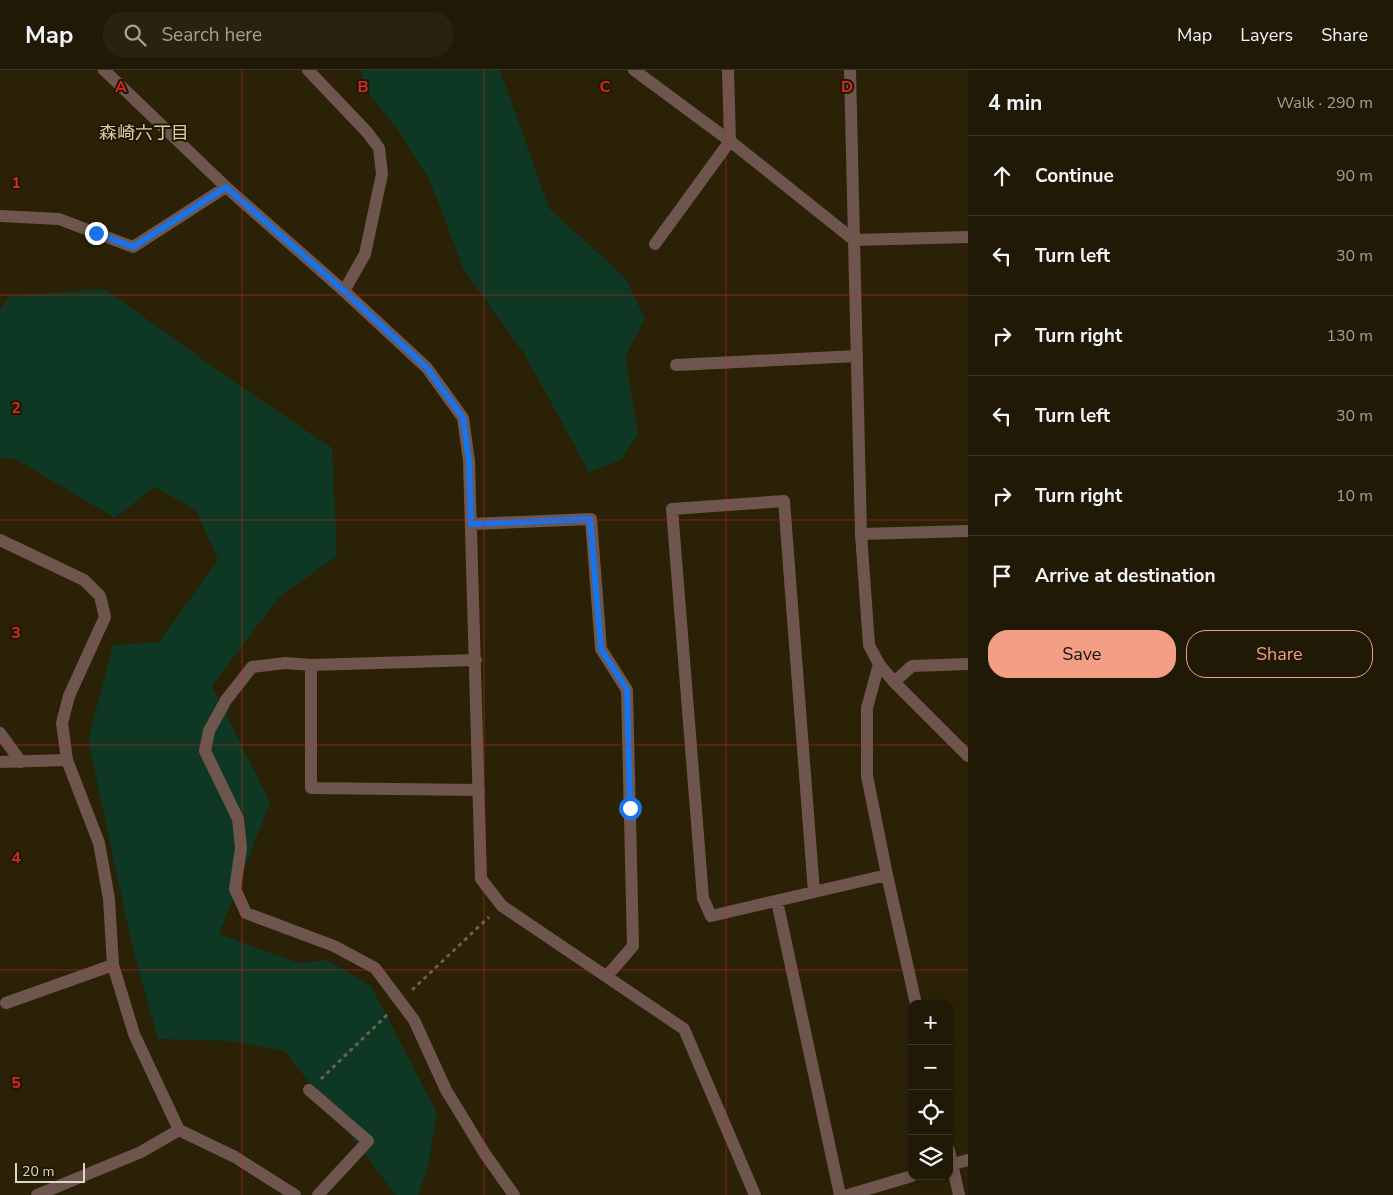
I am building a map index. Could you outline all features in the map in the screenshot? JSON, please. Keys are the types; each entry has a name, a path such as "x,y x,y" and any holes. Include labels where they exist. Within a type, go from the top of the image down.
{"street":[{"path":"104,70 226,187 344,291 427,368 463,418 469,461 481,879 502,906 684,1029 754,1195"},
{"path":"308,70 368,132 379,148 382,174 365,254 344,291"},
{"path":"634,70 730,141 854,240 968,237"},
{"path":"655,244 730,141 728,70"},
{"path":"850,70 860,534 869,645 879,664 894,682 968,756"},
{"path":"0,216 59,219 133,247 226,187"},
{"path":"676,365 857,356"},
{"path":"814,892 784,501 672,509 703,898 710,916 777,901 887,875"},
{"path":"471,524 590,519 601,649 627,690 632,946 607,976"},
{"path":"860,534 968,531"},
{"path":"0,540 84,580 100,596 105,617 69,696 62,723 67,760 99,843 109,900 113,965 134,1034 179,1130 235,1157 287,1193"},
{"path":"476,660 311,665 285,663 252,667 226,700 209,731 205,751 238,819 241,848 235,888 246,913 334,946 375,968 414,1020 446,1090 485,1154 514,1195"},
{"path":"879,664 867,708 867,776 915,1000"},
{"path":"894,682 912,666 968,664"},
{"path":"311,665 311,788 479,790"},
{"path":"0,733 21,762"},
{"path":"0,762 67,760"},
{"path":"777,901 840,1195"},
{"path":"6,1003 113,965"},
{"path":"309,1090 368,1141 318,1195"},
{"path":"37,1195 141,1152 179,1130"},
{"path":"953,1164 968,1160"},
{"path":"953,1172 959,1195"},
{"path":"848,1195 908,1177"}],"green space":[{"path":"361,70 500,70 549,208 626,279 645,319 625,357 638,434 621,460 589,472 525,355 464,270 430,181 398,130 363,86"},
{"path":"105,289 230,379 332,448 337,556 279,597 212,686 270,802 219,934 298,963 327,960 371,986 437,1113 429,1163 418,1195 396,1195 285,1051 231,1041 158,1039 132,946 88,740 113,645 159,642 218,560 196,510 154,487 115,518 17,460 0,457 0,310 9,296"}],"district":[{"name":"森崎六丁目","path":"144,133"}],"route":[{"path":"96,233 133,247 226,187 344,291 427,368 463,418 469,461 471,524 590,519 601,649 627,690 630,808"}]}
